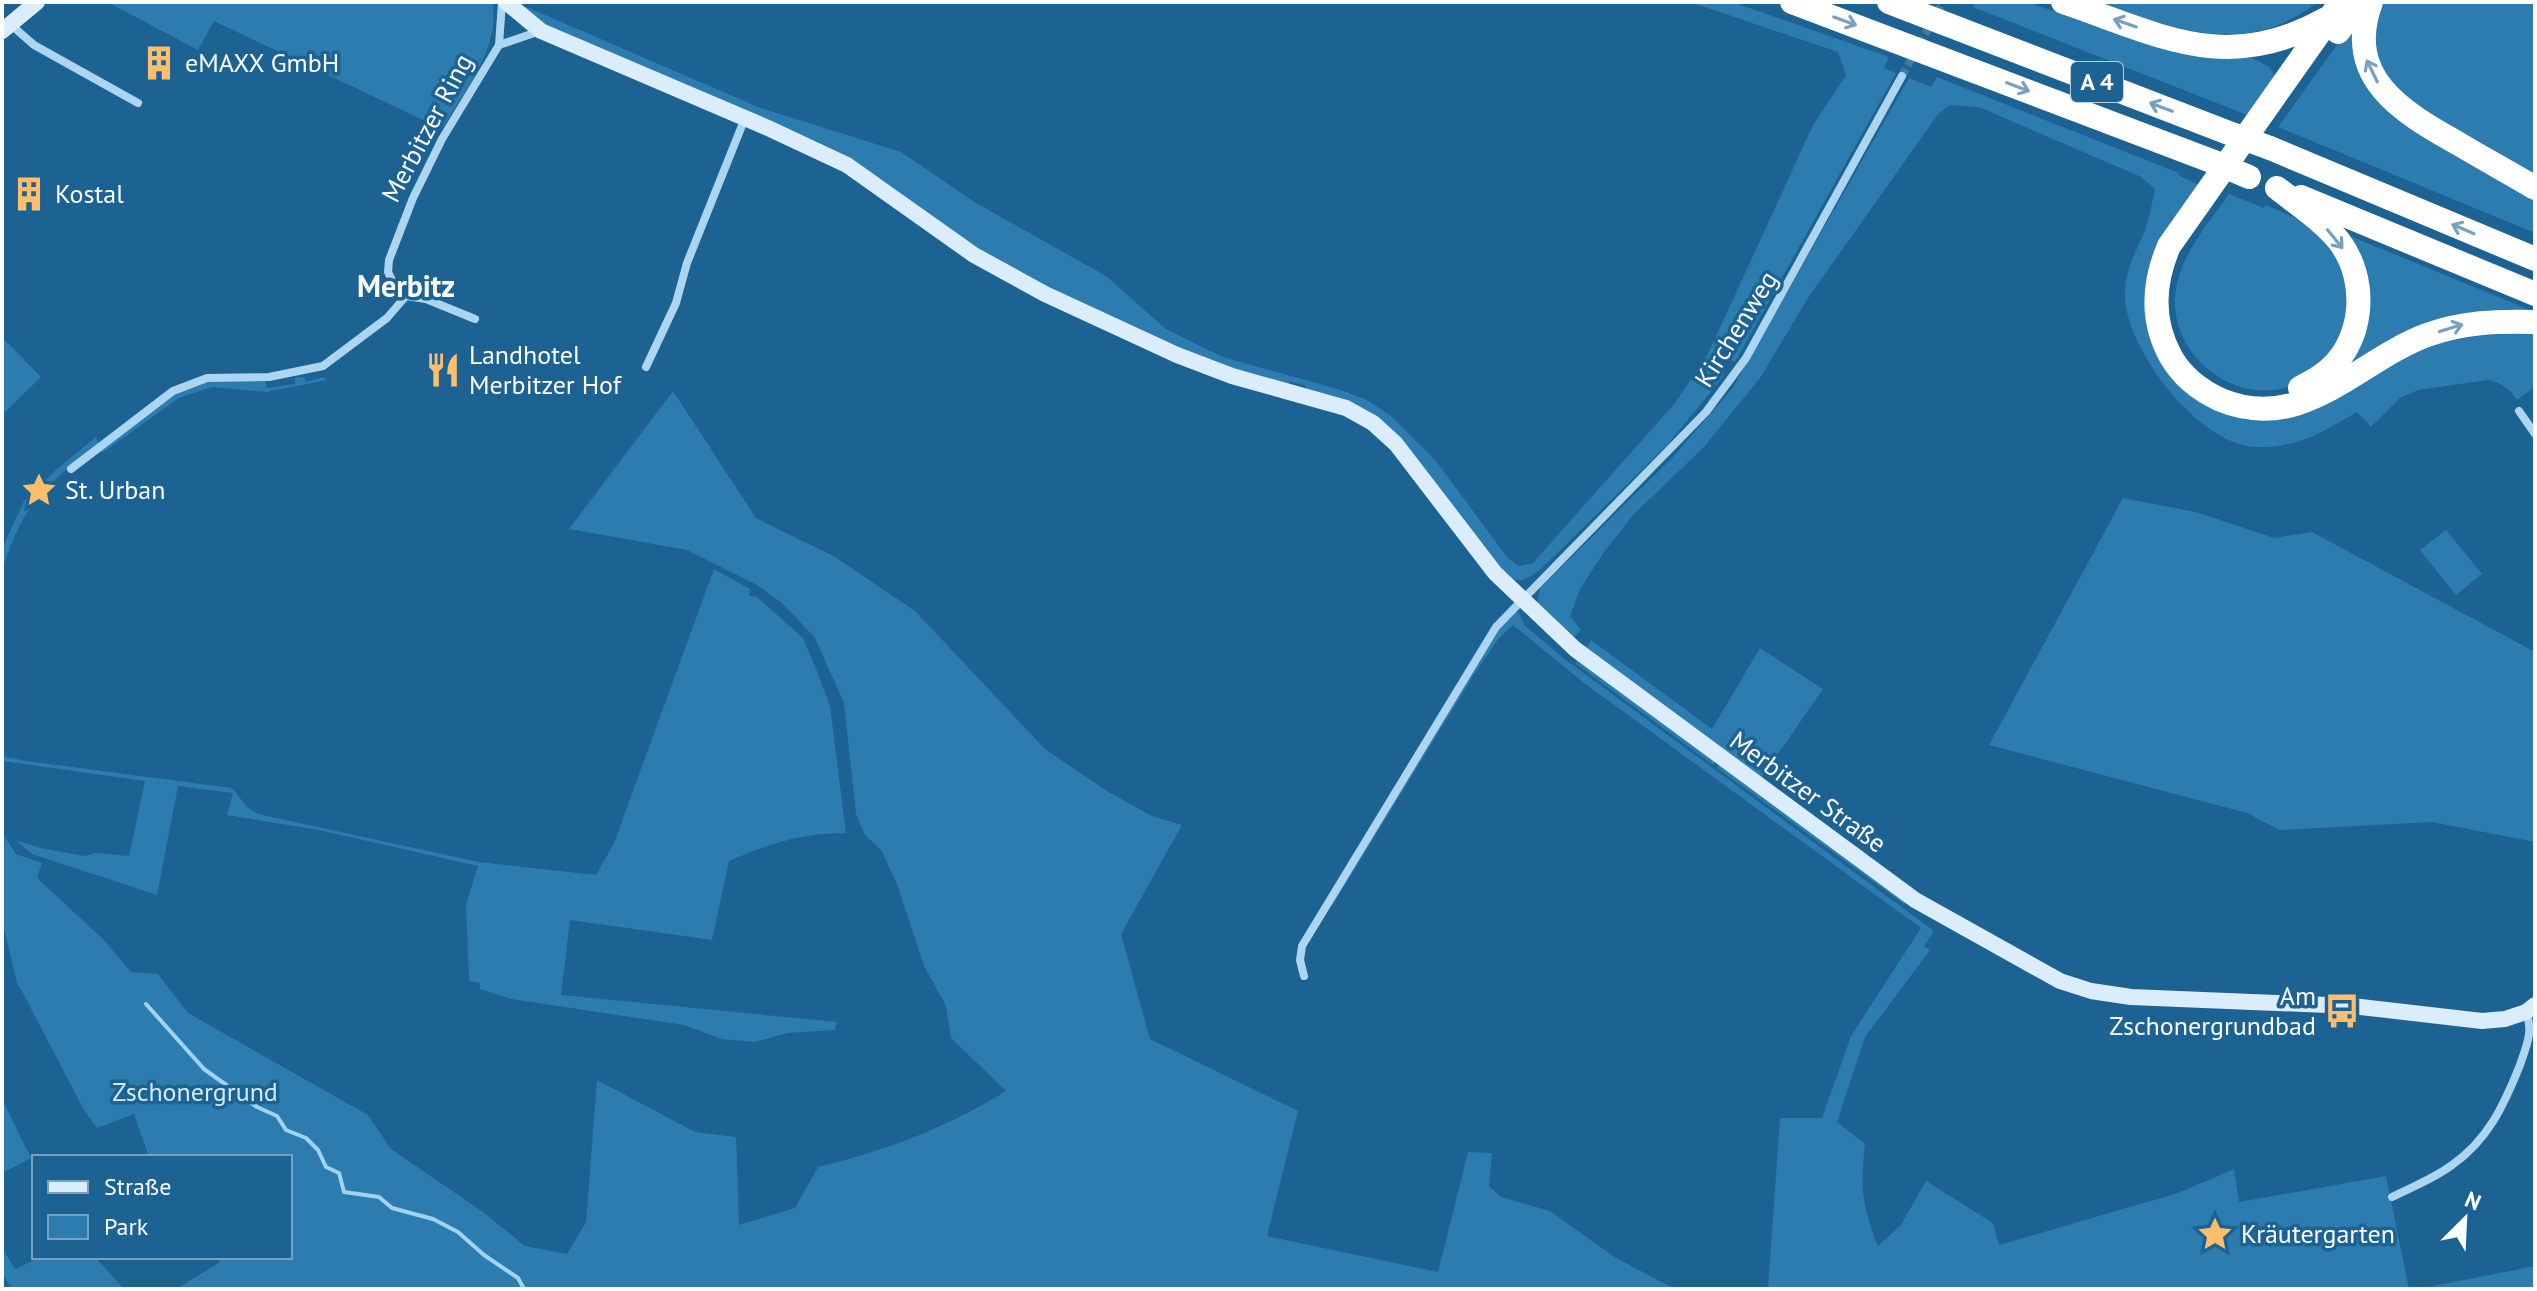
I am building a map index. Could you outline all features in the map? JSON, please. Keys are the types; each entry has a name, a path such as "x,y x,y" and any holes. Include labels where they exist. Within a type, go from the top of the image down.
{"highway":[{"name":"A 4","path":"1792,2 2214,162 2535,294"},
{"name":"A 4","path":"1889,2 2270,148 2535,259"},
{"path":"2063,2 2188,44 2223,49 2256,47 2284,40 2336,9"},
{"path":"2277,188 2339,241 2356,272 2360,298 2349,342 2343,354 2324,375 2298,389 2260,394 2216,382 2189,358 2170,315 2173,276 2188,242 2361,2"},
{"path":"2371,2 2363,38 2366,61 2391,100 2421,122 2535,188"},
{"path":"2336,9 2169,246 2159,272 2156,314 2163,341 2175,364 2201,389 2234,405 2269,409 2295,405 2320,394 2424,336 2465,323 2535,322"}],"street":[{"path":"37,2 6,27 138,103"},
{"name":"Merbitzer Ring","path":"504,2 541,31 768,128"},
{"name":"Merbitzer Ring","path":"406,296 395,287 388,272 389,260 413,198 442,139 499,45 504,2"},
{"name":"Merbitzer Ring","path":"499,45 541,31"},
{"name":"Kirchenweg","path":"1521,600 1706,412 1746,358 1902,76"},
{"path":"646,367 676,303 687,263 745,118"},
{"name":"Merbitzer Straße","path":"768,128 847,165 974,255 1045,294 1177,355 1232,376 1346,408 1373,423 1396,444 1495,573 1575,649 1915,900 2060,981 2091,991 2131,997 2327,1004 2482,1021 2505,1019 2530,1008 2532,1025 2523,1058 2505,1103 2486,1134 2452,1166 2392,1197"},
{"path":"71,469 173,391 207,378 269,377 323,366 387,318 406,296 426,299 475,319"},
{"path":"2519,411 2535,434"},
{"path":"1304,976 1300,960 1302,946 1496,627 1521,600"}],"green space":[{"path":"107,2 492,2 494,19 479,68 442,129 214,21 198,50"},
{"path":"1690,2 1732,2 1889,57 1884,68 1896,73 1735,362 1728,360 1731,343 1727,341 1719,360 1723,377 1668,444 1541,569 1521,580 1507,576 1403,443 1307,391 1305,385 1290,382 1288,386 1232,370 1051,289 975,248 881,179 540,23 518,6 529,8 758,107 901,152 976,203 1106,276 1166,329 1223,357 1367,400 1391,416 1436,461 1507,557 1518,566 1533,563 1674,404 1707,356 1813,125 1846,75 1838,52"},
{"path":"1975,2 2028,2 2056,12 2058,9 2249,56 2269,67 2275,76 2247,115 1973,7"},
{"path":"2097,2 2318,2 2290,19 2263,30 2209,34 2154,21"},
{"path":"2377,2 2535,2 2535,180 2395,97 2369,44"},
{"path":"2357,17 2360,63 2535,193 2535,233 2278,127"},
{"path":"1937,77 2179,173 2202,186 2152,325 2245,420 2295,416 2312,411 2408,355 2454,340 2486,335 2535,333 2535,387 2517,400 2505,387 2488,380 2418,390 2400,398 2371,427 2357,412 2297,442 2255,447 2233,442 2211,430 2170,392 2139,344 2129,320 2126,281 2147,225 2155,189 2141,177 1979,107 1950,105 1939,113 1810,295 1760,378 1704,447 1633,515 1604,552 1580,589 1570,616 1581,630 1572,639 1537,604 1540,588 1672,458 1732,389 1909,78 1931,87"},
{"path":"2229,194 2264,208 2266,205 2312,225 2350,273 2344,339 2311,373 2289,387 2267,390 2245,388 2224,380 2206,368 2181,333 2176,311 2179,275 2197,238"},
{"path":"2338,231 2535,312 2380,350 2334,371 2354,344"},
{"path":"2,337 41,377 2,415"},
{"path":"304,377 306,382 323,377 327,380 267,392 212,387 179,398 102,453 101,449 146,412 183,389 212,382 265,380 267,388 295,384 295,378"},
{"name":"Zschonergrund","path":"673,391 756,518 835,557 915,611 1045,749 1107,791 1152,816 1182,825 1121,934 1150,1039 1298,1111 1267,1236 1438,1272 1468,1152 1492,1153 1489,1186 1501,1197 1550,1211 1616,1258 1675,1289 176,1289 220,1262 219,1259 292,1259 292,1155 148,1155 134,1114 97,1128 84,1110 17,982 2,921 2,833 16,854 42,863 37,878 103,939 131,972 158,974 188,1013 368,1115 391,1149 483,1212 525,1246 567,1254 586,1222 597,1080 695,1132 736,1137 739,1225 795,1208 818,1167 915,1137 960,1117 1006,1091 951,1038 946,1006 924,966 898,887 882,851 865,835 856,814 844,703 815,638 782,603 757,585 687,550 569,529"},
{"path":"96,437 99,445 50,485 27,512 2,571 2,549 24,501"},
{"path":"2123,498 2196,512 2274,538 2312,532 2535,652 2535,842 2432,822 2280,830 2247,813 1989,745"},
{"path":"2446,530 2482,574 2456,595 2420,550"},
{"path":"714,569 750,589 749,596 757,597 803,638 830,706 846,833 786,841 729,861 712,940 570,920 561,995 837,1022 835,1030 788,1033 754,1042 722,1039 684,1025 511,999 480,989 480,983 469,981 466,904 478,866 319,830 227,815 233,793 178,786 157,895 32,854 15,840 85,856 96,853 129,856 145,781 2,761 2,747 5,757 27,761 232,788 248,808 258,814 479,862 596,875 614,843"},
{"path":"1516,612 1525,626 1566,660 1934,931 1924,946 1930,950 1865,1037 1837,1122 1865,1144 1864,1196 1878,1246 1901,1225 1926,1181 1993,1223 1999,1245 2178,1193 2234,1169 2239,1202 2386,1176 2409,1289 1768,1289 1780,1118 1822,1118 1851,1036 1921,928 1584,683 1513,625 1499,638 1475,673 1332,906 1329,905 1498,629"},
{"path":"1591,640 1712,729 1760,648 1823,689 1762,777 1586,649"},
{"path":"1577,660 1715,762 1713,765 1575,663"},
{"path":"1719,765 1907,901 1904,904 1717,768"},
{"path":"2,1099 31,1158 2,1173"},
{"path":"2,1248 15,1269 36,1259 97,1259 124,1289 12,1289 2,1273"},
{"path":"2535,1266 2535,1289 2418,1289"}],"waterway":[{"path":"146,1004 204,1069 257,1107 277,1116 286,1130 306,1138 318,1150 326,1167 339,1173 344,1192 379,1197 392,1208 433,1219 458,1232 484,1255 518,1278 524,1289"}],"tunnel":[{"path":"1902,76 1943,2"}],"place":[{"name":"eMAXX GmbH","path":"159,63"},
{"name":"Kostal","path":"29,194"},
{"name":"Landhotel Merbitzer Hof","path":"443,370"},
{"name":"St. Urban","path":"39,490"},
{"name":"Am Zschonergrundbad","path":"2342,1011"},
{"name":"Kräutergarten","path":"2215,1234"}],"district":[{"name":"Merbitz","path":"406,287"}]}
